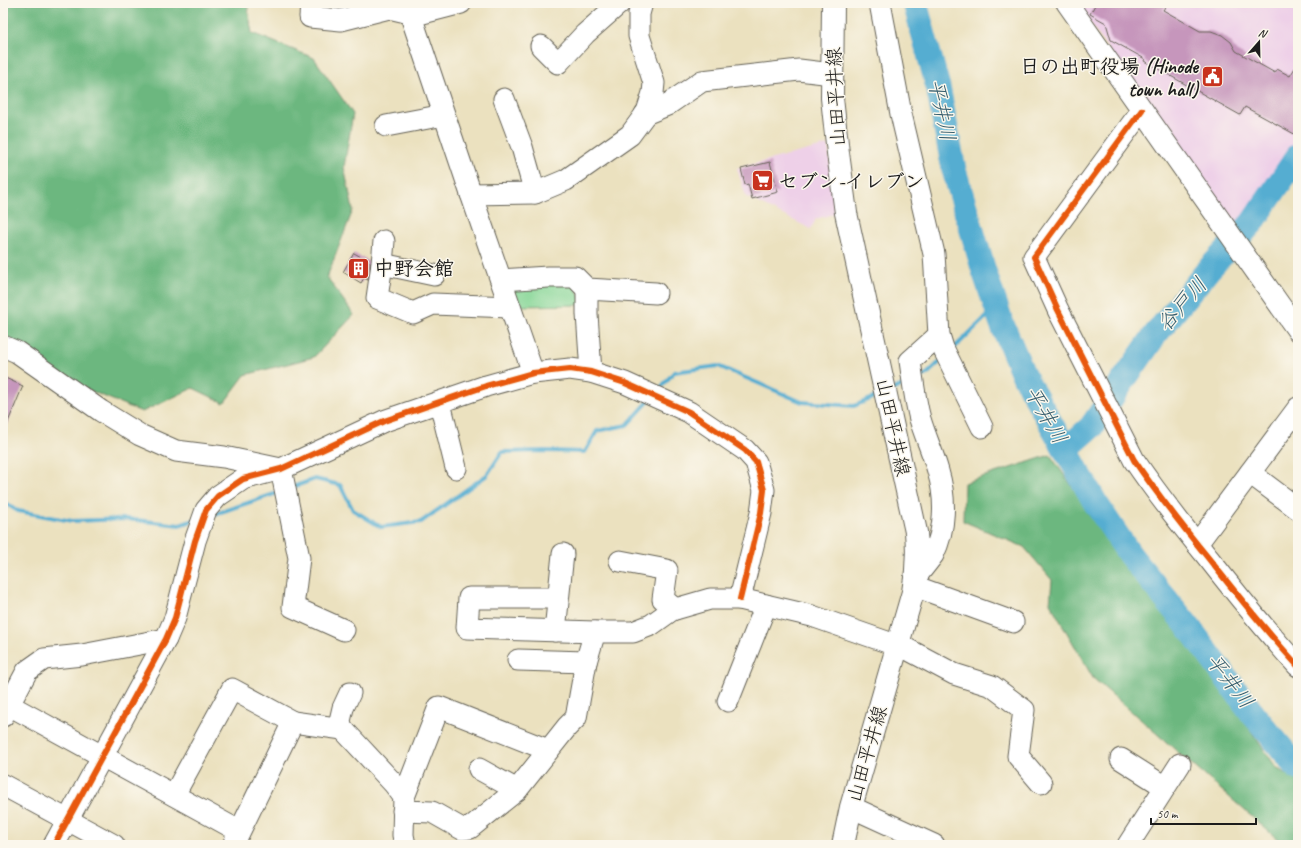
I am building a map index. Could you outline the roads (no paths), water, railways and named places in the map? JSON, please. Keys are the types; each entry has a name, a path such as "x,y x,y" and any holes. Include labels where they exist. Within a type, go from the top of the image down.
{"main road":[{"name":"山田平井線","path":"833,3 832,98 846,212 916,532 918,552 915,581 898,646 851,807 843,845"}],"street":[{"path":"311,3 310,17 341,20 388,6 406,12 411,16 533,373"},
{"path":"411,16 461,3"},
{"path":"541,46 558,63 585,34 620,3"},
{"path":"471,194 535,193 566,180 630,135 645,114 653,93 654,83 639,36 639,14 642,3"},
{"path":"880,3 901,114 934,254 941,341 982,426"},
{"path":"1067,3 1298,332"},
{"path":"645,114 667,105 702,81 799,70 832,74"},
{"path":"504,99 522,147 535,193"},
{"path":"1142,110 1034,257 1062,317 1134,460 1146,479 1261,624 1298,666"},
{"path":"386,126 444,115"},
{"path":"384,241 382,264 376,298 413,313 433,304 510,307"},
{"path":"382,264 434,275"},
{"path":"501,280 575,277 587,289 656,293"},
{"path":"587,289 587,314 591,372"},
{"path":"941,341 910,361 920,420 938,471 943,490 944,508 941,532 932,555 915,581 1013,622"},
{"path":"3,346 17,352 101,411 140,435 176,451 224,457 281,469"},
{"path":"54,845 166,639 175,618 195,541 206,510 218,496 243,479 281,469 384,421 486,386 533,373 570,369 591,372 625,383 689,412 746,450 756,462 764,490 761,513 740,599"},
{"path":"440,403 456,468"},
{"path":"1197,544 1298,408"},
{"path":"281,469 299,558 293,607 344,630"},
{"path":"1250,473 1298,509"},
{"path":"555,631 557,598 563,554"},
{"path":"620,561 667,570 663,599 675,609"},
{"path":"557,598 470,598 468,628 633,632 651,625 672,610 710,599 740,599 812,616 907,649 954,674 992,686 1024,710 1018,756 1041,784"},
{"path":"728,701 766,605"},
{"path":"350,693 343,708 339,725 394,784 404,804 432,812 462,829 470,828 517,790 566,727 576,718 586,662 594,632"},
{"path":"166,639 82,655 44,659 27,671 6,710 102,756 174,795 236,838 293,722"},
{"path":"518,660 586,662"},
{"path":"174,795 232,689 293,722 343,729"},
{"path":"405,845 404,804 440,708 548,750"},
{"path":"1121,759 1166,787"},
{"path":"1128,845 1180,764"},
{"path":"479,769 517,790"},
{"path":"3,785 114,845"},
{"path":"851,807 934,845"}],"waterway":[{"name":"平井川","path":"915,3 938,87 954,170 984,271 1002,324 1024,376 1095,502 1130,555 1191,630 1253,714 1298,768"},
{"name":"谷戸川","path":"1065,450 1091,427 1155,335 1208,270 1252,223 1298,156"},
{"path":"951,351 984,319 997,311"},
{"path":"919,378 927,374 942,360"},
{"path":"658,391 674,372 718,366 802,402 854,406 880,395"},
{"path":"892,390 907,383"},
{"path":"290,488 315,479 340,485 353,510 381,527 421,522 487,475 502,452 585,452 597,431 627,425 649,401"},
{"path":"212,515 280,492"},
{"path":"3,502 18,511 72,521 127,519 180,525 194,520"}],"place":[{"name":"日の出町役場 (Hinode town hall)","path":"1213,77"},
{"name":"セブン-イレブン","path":"762,181"},
{"name":"中野会館","path":"359,268"}]}
